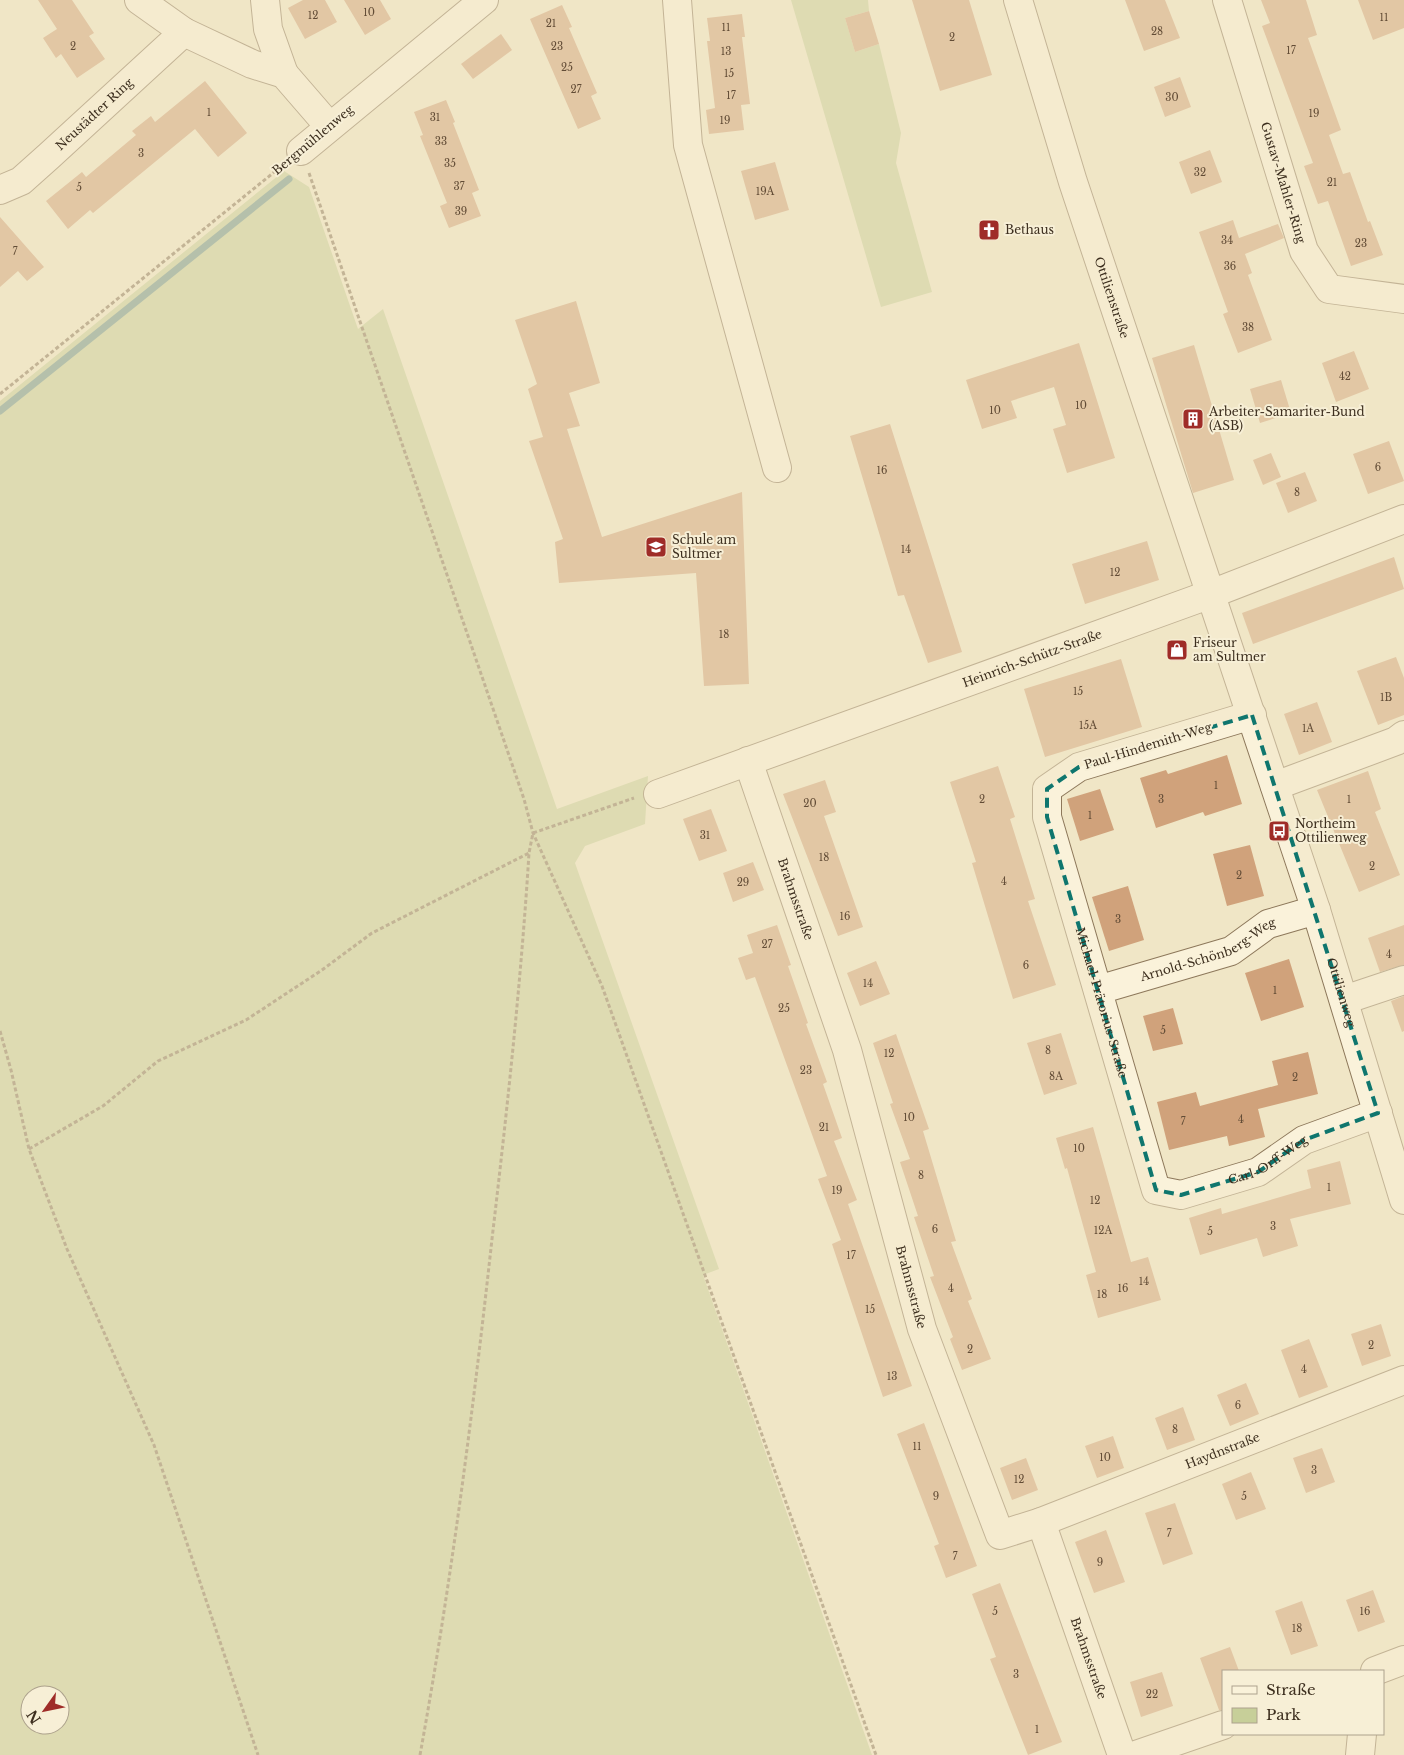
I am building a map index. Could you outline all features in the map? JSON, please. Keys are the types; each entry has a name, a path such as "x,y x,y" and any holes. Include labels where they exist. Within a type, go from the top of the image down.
{"street":[{"path":"139,0 184,32 252,64 284,74"},
{"path":"265,0 268,29 284,74 329,126"},
{"name":"Bergmühlenweg","path":"301,151 484,0"},
{"path":"677,0 688,145 777,468"},
{"name":"Ottilienstraße","path":"1018,0 1073,182 1211,594"},
{"name":"Gustav-Mahler-Ring","path":"1227,0 1304,252 1329,289 1404,300"},
{"name":"Neustädter Ring","path":"0,190 20,181 184,32"},
{"name":"Heinrich-Schütz-Straße","path":"646,796 1211,594 1404,519"},
{"name":"Ottilienweg","path":"1211,594 1316,910 1404,1200"},
{"name":"Paul-Hindemith-Weg","path":"1047,817 1047,789 1079,767 1252,715"},
{"path":"1274,786 1396,741 1404,735"},
{"name":"Brahmsstraße","path":"748,761 847,1050 922,1330 1000,1535 1041,1522 1122,1755"},
{"name":"Michael-Prätorius-Straße","path":"1047,817 1156,1190"},
{"name":"Arnold-Schönberg-Weg","path":"1098,990 1231,951 1268,924 1316,910"},
{"path":"1344,1000 1404,980"},
{"name":"Carl-Orff-Weg","path":"1156,1190 1181,1194 1258,1172 1304,1140 1378,1113"},
{"name":"Haydnstraße","path":"1041,1522 1404,1380"},
{"path":"1378,1670 1404,1660"},
{"path":"1136,1755 1222,1725"},
{"path":"1360,1755 1362,1735"}],"path":[{"name":"Bergmühlenweg","path":"0,394 301,151"},
{"path":"301,151 517,780 533,833 602,986 876,1755"},
{"path":"533,833 646,796"},
{"path":"420,1755 453,1543 480,1346 506,1114 529,853 533,833"},
{"path":"28,1149 103,1106 158,1061 246,1020 322,970 372,933 529,853"},
{"path":"0,1031 11,1070 28,1149 67,1249 154,1445 258,1755"}],"highlighted area":[{"path":"1252,715 1378,1113 1304,1140 1258,1172 1181,1195 1156,1190 1047,817 1047,789 1079,767"}],"green space":[{"path":"791,0 868,0 869,11 845,18 855,52 879,44 901,133 896,163 932,292 881,307"},
{"path":"284,171 309,187 358,329 383,309 557,809 648,776 645,824 585,846 575,863 719,1269 703,1275 872,1755 0,1755 0,401"}],"building":[{"path":"38,0 72,0 94,33 89,36 105,59 77,78 61,54 56,58 43,38 57,29"},
{"path":"303,0 325,0 337,22 305,39 288,8"},
{"path":"344,0 380,0 391,19 365,35"},
{"path":"912,0 969,0 992,75 940,91"},
{"path":"1125,0 1165,0 1180,38 1144,51"},
{"path":"1261,0 1306,0 1317,35 1308,38 1341,130 1329,135 1343,174 1350,172 1368,222 1370,221 1383,255 1351,266 1328,201 1318,204 1304,166 1313,163 1262,26 1270,23"},
{"path":"1358,0 1404,0 1404,28 1373,40"},
{"path":"562,5 572,27 569,28 597,93 591,96 601,119 578,129 530,19"},
{"path":"869,11 879,44 855,52 845,18"},
{"path":"742,14 745,37 742,37 750,104 741,105 744,130 709,134 706,110 715,108 707,41 710,41 707,18"},
{"path":"501,34 512,50 473,79 461,64"},
{"path":"1180,77 1191,107 1165,117 1154,87"},
{"path":"205,81 247,133 218,157 195,129 93,213 90,210 68,229 46,201 82,172 86,177 136,135 132,131 151,116 155,122"},
{"path":"446,100 479,190 472,193 481,216 449,228 440,206 447,203 420,136 423,135 414,112"},
{"path":"1210,150 1222,182 1191,194 1179,162"},
{"path":"775,162 789,210 755,220 741,171"},
{"path":"0,217 44,267 27,281 18,271 0,287"},
{"path":"1233,220 1239,238 1278,224 1284,238 1245,254 1252,273 1248,275 1272,340 1238,353 1223,314 1228,312 1199,232"},
{"path":"576,301 600,383 569,393 580,426 567,429 602,537 742,492 749,684 704,686 696,573 559,583 555,542 563,539 529,441 543,437 528,389 537,384 515,320"},
{"path":"1079,343 1115,458 1067,473 1053,429 1066,425 1054,387 1011,401 1017,418 982,429 966,380"},
{"name":"Arbeiter-Samariter-Bund (ASB)","path":"1194,345 1234,480 1193,493 1152,358"},
{"path":"1354,351 1369,389 1336,402 1322,363"},
{"path":"1281,380 1291,413 1260,423 1250,389"},
{"path":"890,424 962,652 928,663 904,595 898,596 850,436"},
{"path":"1389,441 1404,481 1368,494 1353,454"},
{"path":"1271,453 1281,477 1263,485 1253,460"},
{"path":"1305,472 1317,501 1288,513 1276,483"},
{"path":"1147,541 1159,580 1085,604 1072,564"},
{"path":"1394,557 1404,589 1253,644 1242,613"},
{"path":"1396,657 1404,678 1404,715 1378,725 1357,671"},
{"path":"1121,659 1142,727 1045,757 1024,689"},
{"path":"1317,702 1332,742 1299,755 1284,714"},
{"path":"1227,755 1242,804 1205,816 1203,812 1156,828 1140,778 1166,770 1168,774"},
{"path":"998,766 1015,817 1010,819 1035,899 1028,901 1056,985 1013,999 972,863 976,862 950,782"},
{"path":"1368,771 1381,809 1375,812 1400,875 1359,892 1317,790"},
{"path":"825,780 836,812 824,816 863,927 838,936 783,794"},
{"path":"1100,789 1114,830 1080,841 1067,799"},
{"path":"711,809 727,851 699,861 683,819"},
{"path":"1250,845 1264,896 1227,906 1213,854"},
{"path":"753,862 764,890 733,902 723,873"},
{"path":"1128,886 1144,940 1109,951 1092,897"},
{"path":"777,925 791,965 788,966 808,1023 806,1024 827,1082 823,1084 842,1138 834,1141 857,1200 848,1204 912,1386 883,1397 832,1244 841,1240 818,1179 827,1176 755,977 746,980 738,958 753,953 747,935"},
{"path":"1404,925 1404,965 1380,972 1368,938"},
{"path":"1289,959 1304,1007 1261,1021 1245,973"},
{"path":"876,961 890,994 860,1006 847,973"},
{"path":"1404,996 1404,1031 1402,1032 1391,1001"},
{"path":"1173,1008 1183,1044 1153,1051 1143,1016"},
{"path":"1061,1033 1077,1084 1044,1095 1027,1043"},
{"path":"896,1034 929,1129 923,1131 956,1241 951,1242 972,1299 968,1301 991,1359 962,1370 950,1339 953,1337 930,1277 934,1276 914,1217 918,1216 900,1162 910,1159 890,1104 893,1103 873,1043"},
{"path":"1308,1052 1318,1094 1258,1109 1265,1137 1229,1146 1227,1136 1169,1150 1157,1102 1196,1092 1200,1106 1278,1085 1272,1061"},
{"path":"1093,1127 1131,1262 1148,1257 1161,1300 1098,1318 1086,1275 1096,1272 1067,1168 1065,1169 1056,1138"},
{"path":"1340,1161 1351,1204 1290,1219 1298,1246 1263,1257 1257,1238 1200,1255 1189,1218 1221,1208 1222,1214 1311,1188 1307,1170"},
{"path":"1381,1324 1391,1356 1362,1366 1351,1334"},
{"path":"1309,1339 1328,1387 1299,1398 1281,1350"},
{"path":"1246,1383 1259,1414 1230,1426 1217,1395"},
{"path":"1183,1407 1195,1440 1167,1450 1155,1418"},
{"path":"924,1423 977,1566 946,1578 934,1546 939,1544 897,1434"},
{"path":"1113,1436 1124,1468 1097,1478 1085,1446"},
{"path":"1322,1448 1335,1482 1306,1493 1293,1458"},
{"path":"1026,1458 1038,1490 1012,1500 1000,1468"},
{"path":"1251,1472 1266,1509 1236,1520 1222,1484"},
{"path":"1175,1503 1193,1554 1163,1565 1145,1513"},
{"path":"1106,1530 1125,1582 1094,1593 1075,1542"},
{"path":"1000,1583 1062,1742 1028,1755 990,1659 996,1657 972,1594"},
{"path":"1373,1590 1385,1622 1358,1632 1346,1600"},
{"path":"1302,1601 1318,1646 1291,1655 1275,1611"},
{"path":"1230,1647 1239,1670 1222,1670 1222,1710 1219,1710 1200,1658"},
{"path":"1162,1672 1173,1706 1141,1717 1130,1682"}],"waterway":[{"path":"0,411 289,179"}],"place":[{"name":"Bethaus","path":"989,230"},
{"name":"Arbeiter-Samariter-Bund (ASB)","path":"1193,419"},
{"name":"Schule am Sultmer","path":"656,547"},
{"name":"Friseur am Sultmer","path":"1177,650"},
{"name":"Northeim Ottilienweg","path":"1279,831"}]}
